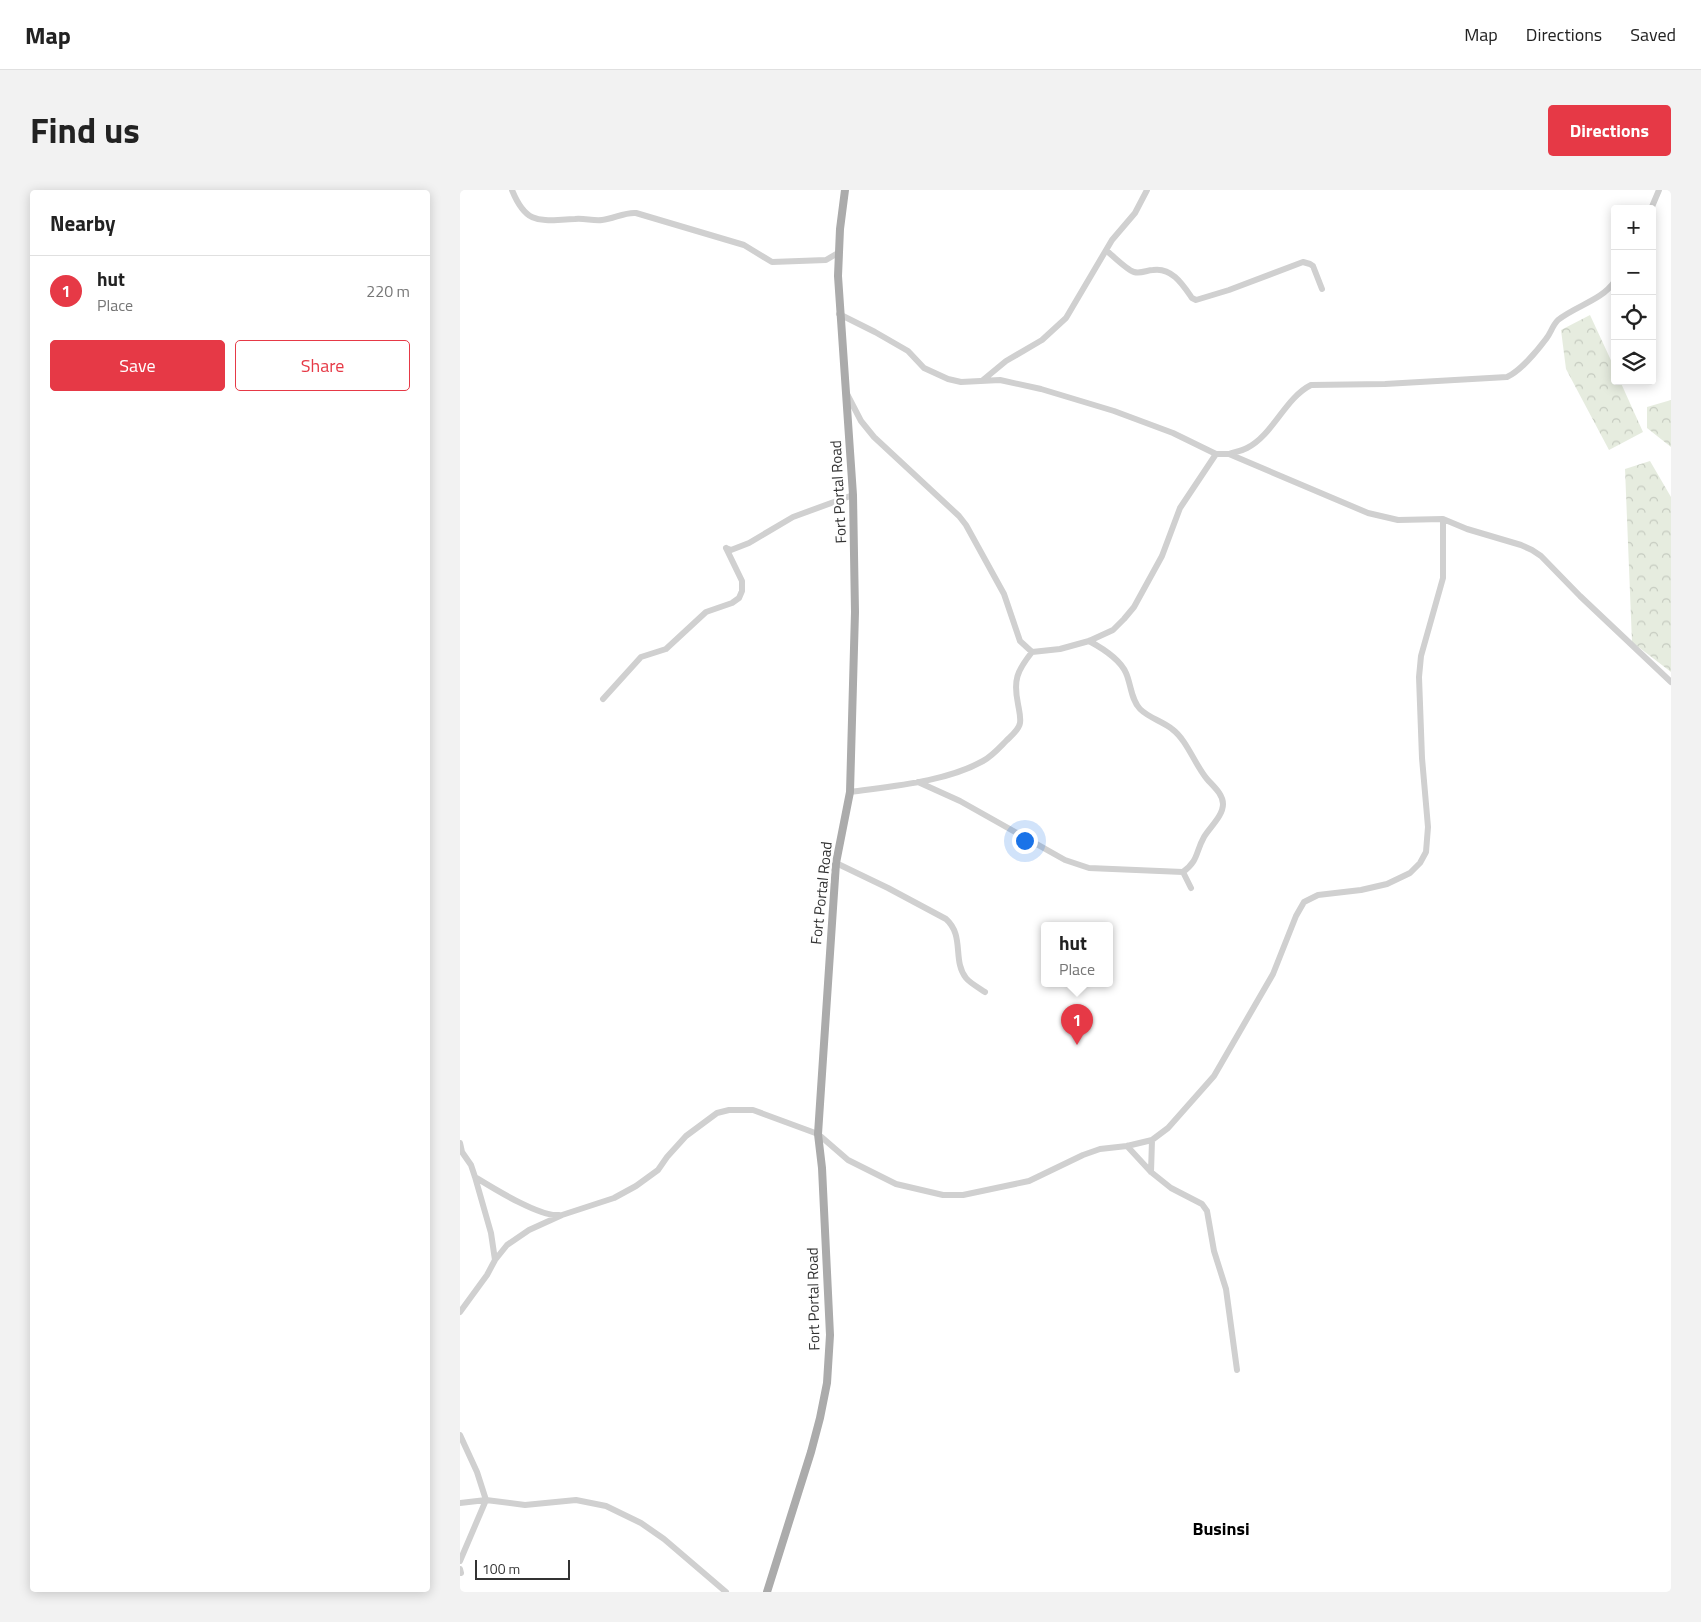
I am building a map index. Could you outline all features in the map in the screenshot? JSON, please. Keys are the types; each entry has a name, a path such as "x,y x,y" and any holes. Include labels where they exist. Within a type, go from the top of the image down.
{"main road":[{"name":"Fort Portal Road","path":"768,1592 820,1418 827,1383 830,1335 822,1168 818,1134 836,863 850,792 855,612 853,495 839,314 838,253 845,190"}],"street":[{"path":"512,190 523,210 531,217 542,221 602,220 629,212 744,245 772,262 826,260 838,253"},
{"path":"983,380 1006,361 1042,340 1066,318 1119,230 1135,213 1147,190"},
{"path":"1652,205 1659,190"},
{"path":"1107,251 1132,271 1141,273 1153,270 1166,271 1172,274 1192,298 1196,300 1236,288 1300,263 1308,263 1313,266 1322,289"},
{"path":"839,314 908,352 924,368 948,380 961,382 983,380 1014,383 1078,399 1173,434 1216,454 1229,454 1248,448 1258,440 1288,405 1311,385 1379,384 1507,377 1516,371 1545,341 1559,320 1597,299 1611,285"},
{"path":"845,391 861,421 874,437 959,516 966,525 1004,594 1020,640 1032,652"},
{"path":"850,792 918,782 959,771 985,760 1016,731 1020,724 1015,686 1017,673 1032,652 1060,649 1090,641 1113,630 1124,619 1134,607 1164,550 1180,508 1216,454"},
{"path":"1229,454 1368,513 1398,520 1443,519 1467,529 1521,545 1541,556 1580,596 1671,682"},
{"path":"603,699 641,657 666,649 706,612 732,603 739,598 742,591 742,581 726,548 732,550 749,543 793,517 820,509 853,495"},
{"path":"460,1312 507,1245 529,1230 562,1215 614,1198 650,1177 686,1136 717,1113 729,1110 753,1110 818,1134 848,1160 896,1184 943,1195 963,1195 1029,1181 1082,1154 1152,1140 1168,1128 1214,1076 1274,974 1288,934 1304,902 1318,895 1361,890 1392,882 1410,872 1420,863 1426,852 1429,840 1422,758 1419,677 1424,644 1443,578 1443,519"},
{"path":"1103,649 1104,635"},
{"path":"918,782 960,801 1079,866 1183,872 1193,864 1204,838 1221,812 1223,804 1220,794 1206,778 1179,736 1172,729 1140,709 1135,701 1126,671 1103,649 1090,641"},
{"path":"836,863 888,888 952,924 963,973 966,979 985,992"},
{"path":"1183,872 1192,888"},
{"path":"1150,1172 1152,1140"},
{"path":"460,1143 463,1159 475,1177 491,1233 495,1260"},
{"path":"1127,1146 1150,1172 1172,1188 1202,1204 1207,1211 1214,1251 1226,1289 1237,1370"},
{"path":"475,1177 519,1203 551,1216 562,1215"},
{"path":"460,1435 477,1472 486,1500 460,1561"},
{"path":"460,1503 486,1500 525,1505 576,1500 606,1506 641,1523 700,1568 726,1592"}],"green space":[{"path":"1590,315 1611,360 1611,385 1622,385 1643,432 1609,450 1566,369 1561,330"},
{"path":"1671,400 1671,447 1647,428 1647,407"},
{"path":"1650,461 1671,497 1671,672 1632,642 1625,469"}],"place":[{"name":"hut","path":"1077,1045"}],"district":[{"name":"Businsi","path":"1221,1528"}]}
